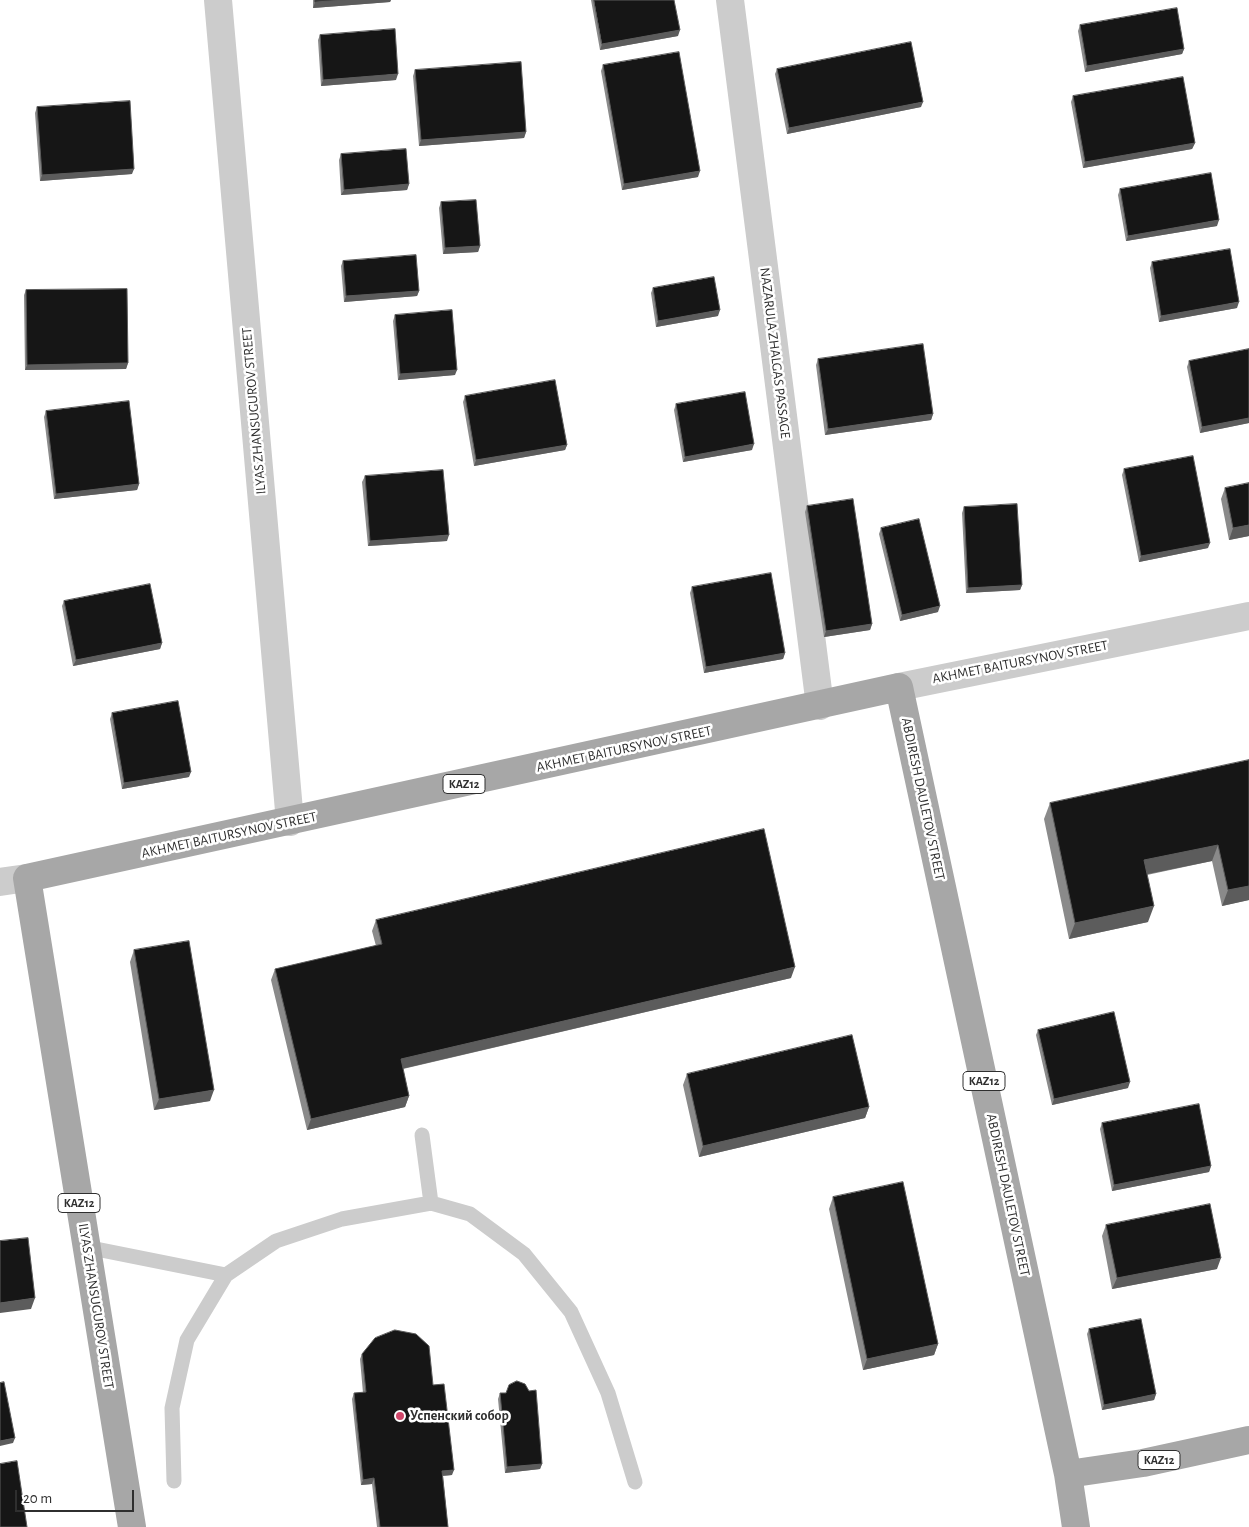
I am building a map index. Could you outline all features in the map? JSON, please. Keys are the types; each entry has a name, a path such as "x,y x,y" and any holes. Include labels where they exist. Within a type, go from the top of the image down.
{"main road":[{"name":"AKHMET BAITURSYNOV STREET","path":"27,878 820,706 899,687"},
{"name":"ABDIRESH DAULETOV STREET","path":"899,687 1068,1474 1076,1527"},
{"name":"ILYAS ZHANSUGUROV STREET","path":"27,878 132,1527"},
{"name":"KAZ12","path":"1068,1474 1143,1463 1249,1440"}],"street":[{"name":"ILYAS ZHANSUGUROV STREET","path":"218,0 290,822"},
{"name":"NAZARULA ZHALGAS PASSAGE","path":"730,0 820,706"},
{"name":"AKHMET BAITURSYNOV STREET","path":"899,687 1249,616"},
{"name":"AKHMET BAITURSYNOV STREET","path":"0,882 27,878"}],"lane":[{"path":"422,1135 431,1203"},
{"path":"174,1481 172,1408 187,1340 226,1275 276,1241 342,1219 431,1203 470,1214 524,1254 571,1312 608,1393 635,1482"},
{"path":"86,1247 226,1275"}],"building":[{"path":"315,0 346,0 315,2"},
{"path":"594,0 674,0 680,30 602,44"},
{"path":"1177,8 1184,49 1087,66 1080,25"},
{"path":"395,29 398,74 323,80 320,35"},
{"path":"911,42 923,102 789,128 777,69"},
{"path":"679,52 700,171 624,184 603,65"},
{"path":"521,62 526,132 421,140 415,70"},
{"path":"1183,77 1195,143 1085,162 1073,96"},
{"path":"130,101 134,169 42,175 37,107"},
{"path":"406,149 409,184 344,190 341,154"},
{"path":"1211,173 1219,220 1128,236 1120,189"},
{"path":"476,200 480,246 445,248 441,202"},
{"path":"1230,249 1239,302 1161,316 1152,262"},
{"path":"416,255 419,291 346,296 343,261"},
{"path":"714,277 720,310 658,321 653,288"},
{"path":"127,289 128,363 27,365 26,290"},
{"path":"452,310 457,370 400,374 395,315"},
{"path":"923,344 933,414 828,429 818,359"},
{"path":"1249,349 1249,418 1202,427 1189,361"},
{"path":"555,380 567,445 476,460 465,396"},
{"path":"745,392 754,444 685,457 676,404"},
{"path":"129,401 139,484 56,494 46,411"},
{"path":"1193,456 1210,543 1141,556 1124,469"},
{"path":"443,470 449,535 370,541 365,476"},
{"path":"1249,483 1249,525 1233,528 1225,488"},
{"path":"853,499 872,624 826,631 807,506"},
{"path":"1017,504 1022,585 968,588 964,507"},
{"path":"919,519 940,606 902,615 881,528"},
{"path":"771,573 785,653 706,667 692,587"},
{"path":"150,584 162,643 76,660 64,601"},
{"path":"178,701 191,772 124,783 112,713"},
{"path":"1249,760 1249,886 1228,890 1218,845 1144,860 1154,906 1075,923 1050,803"},
{"path":"764,829 795,967 401,1059 409,1096 311,1119 275,969 382,944 376,920"},
{"path":"189,941 214,1090 159,1099 134,950"},
{"path":"1114,1012 1130,1082 1054,1099 1038,1030"},
{"path":"852,1035 869,1107 703,1146 687,1074"},
{"path":"1199,1104 1211,1166 1114,1185 1102,1123"},
{"path":"903,1182 938,1344 867,1359 833,1197"},
{"path":"1210,1204 1221,1258 1117,1278 1106,1225"},
{"path":"28,1238 35,1298 0,1303 0,1241"},
{"path":"1141,1319 1156,1394 1104,1405 1089,1329"},
{"name":"Успенский собор","path":"395,1330 416,1334 429,1346 433,1385 444,1384 454,1470 442,1471 448,1527 380,1527 374,1478 363,1480 354,1393 366,1392 362,1354 375,1338"},
{"path":"517,1381 525,1384 529,1391 536,1390 542,1464 507,1467 500,1393 506,1393 509,1385"},
{"path":"4,1382 15,1438 0,1441 0,1383"},
{"path":"17,1461 27,1527 0,1527 0,1464"}],"place":[{"name":"Успенский собор","path":"400,1416"}]}
